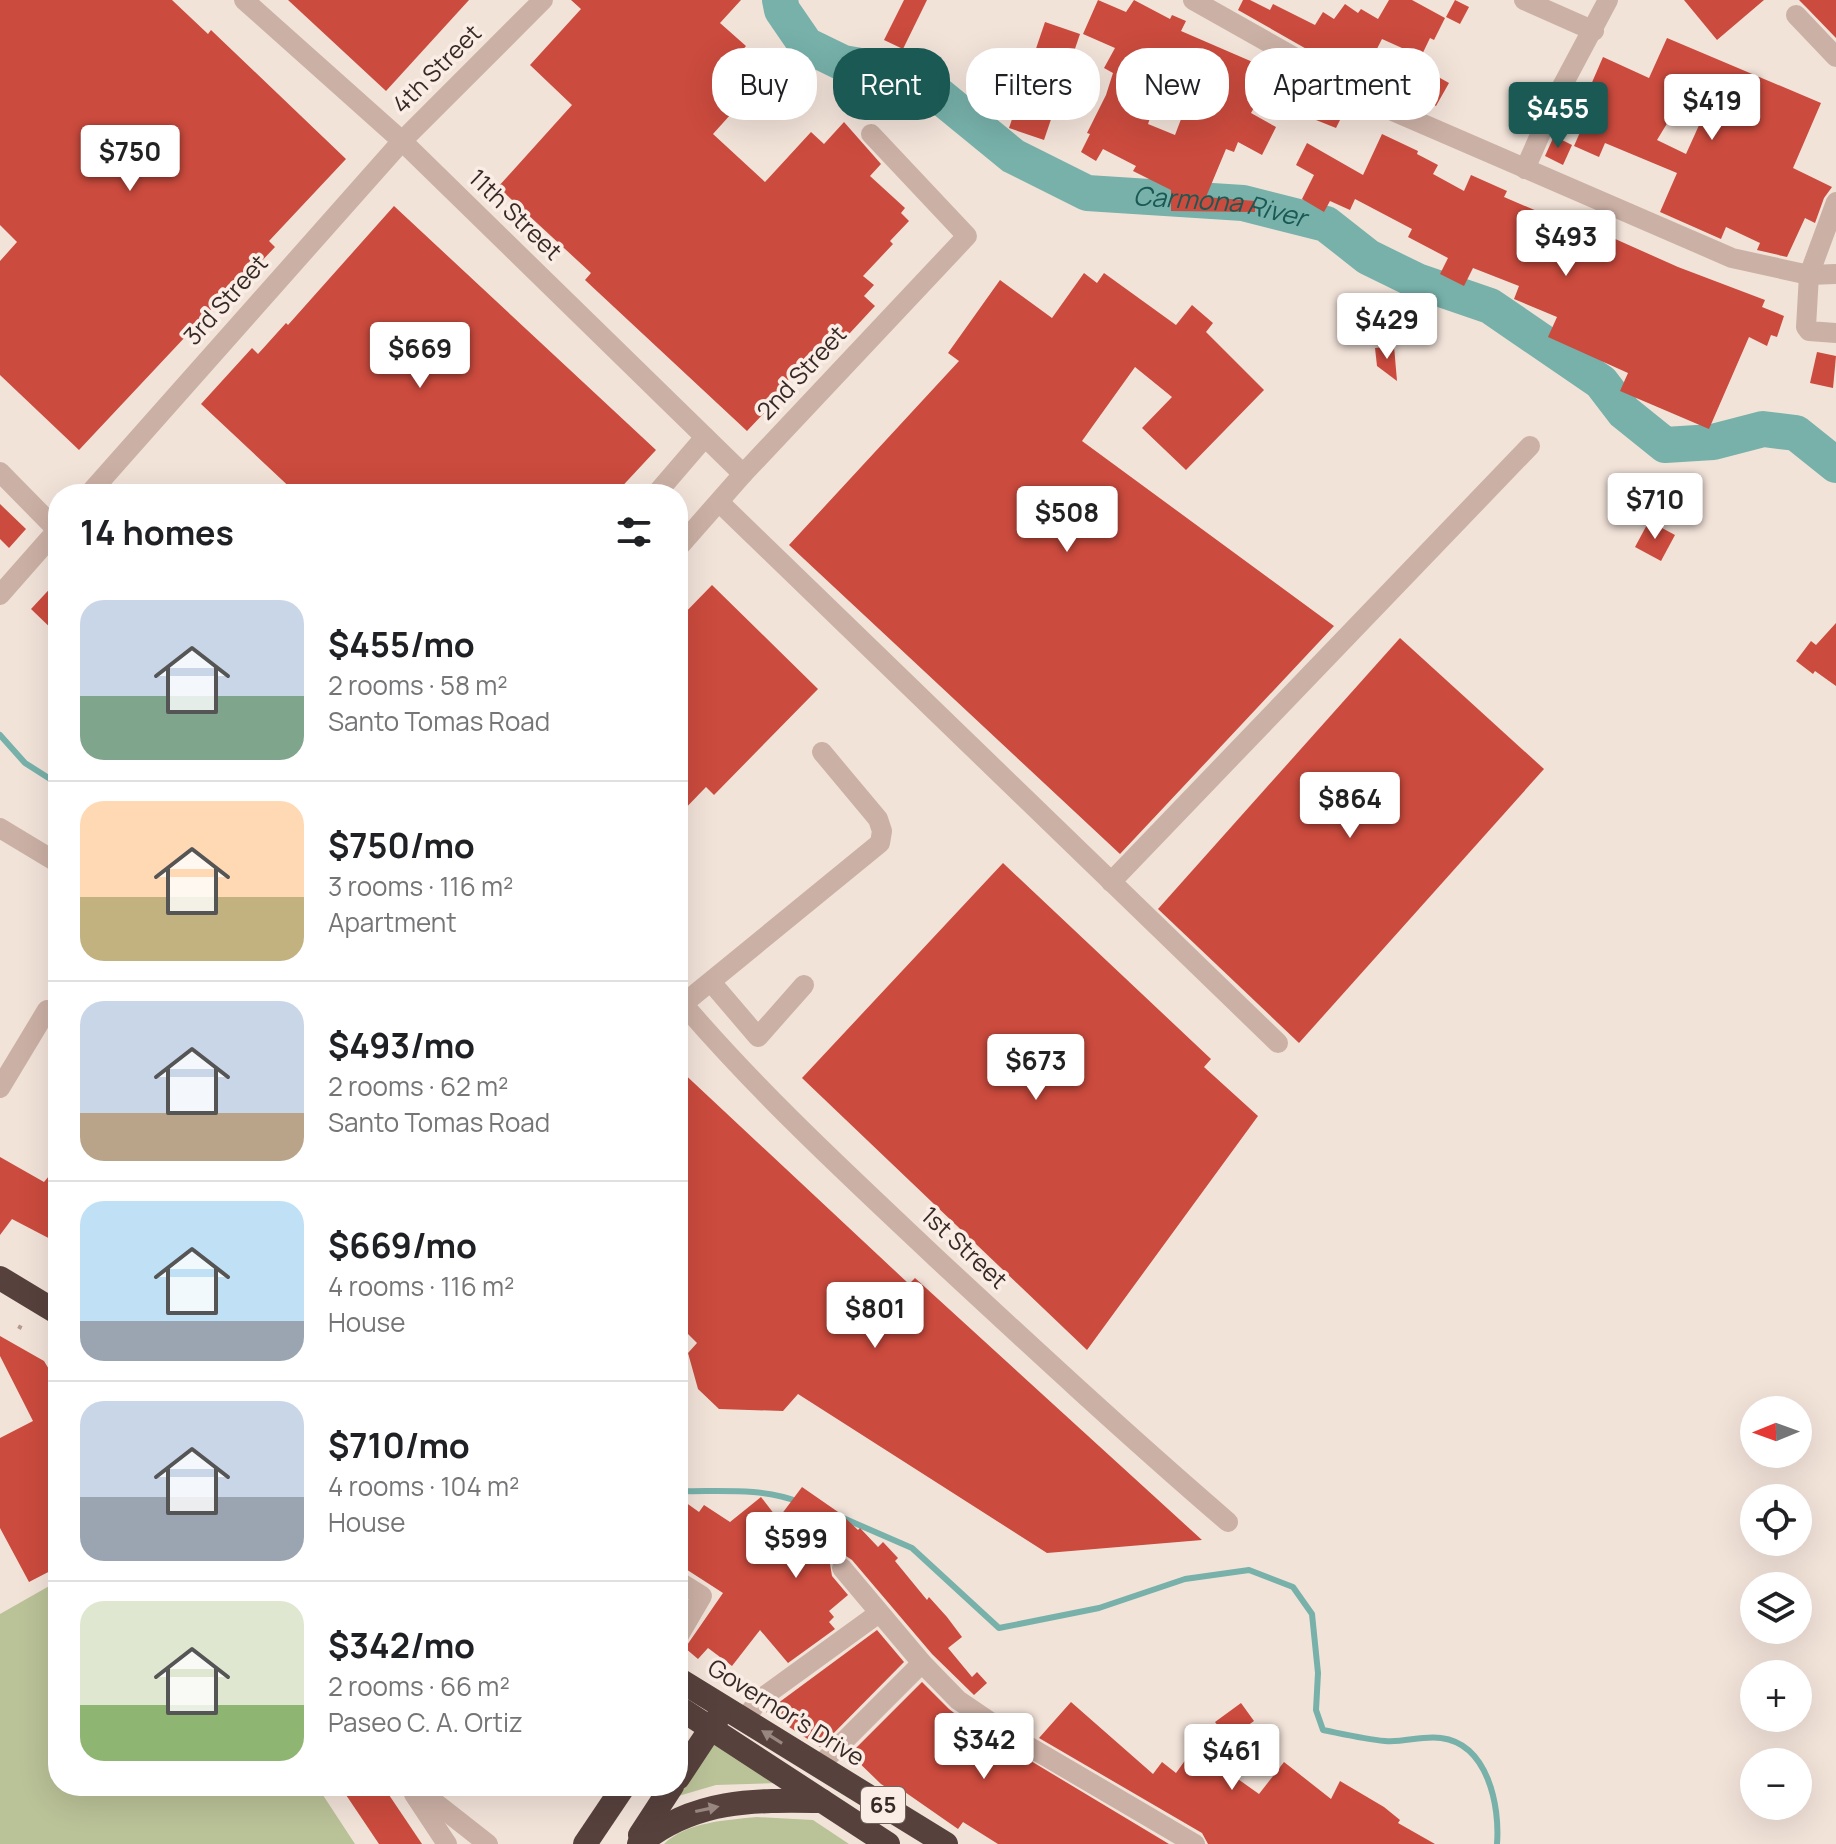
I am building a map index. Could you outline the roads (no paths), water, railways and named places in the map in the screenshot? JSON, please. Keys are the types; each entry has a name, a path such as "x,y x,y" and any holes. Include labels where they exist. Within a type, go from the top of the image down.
{"highway":[{"path":"0,1278 48,1307"},
{"name":"Governor's Drive","path":"688,1698 734,1714 946,1844"},
{"name":"Governor's Drive","path":"688,1703 711,1728 888,1844"},
{"path":"688,1763 711,1728 734,1714"},
{"path":"585,1844 616,1796"},
{"path":"636,1844 666,1796"},
{"path":"636,1844 668,1822 695,1811 752,1802 822,1801"}],"street":[{"name":"11th Street","path":"244,0 402,141 743,474"},
{"name":"4th Street","path":"402,141 543,0"},
{"path":"1193,0 1379,105 1732,258 1809,275 1836,274"},
{"path":"1524,0 1594,31"},
{"path":"1525,169 1559,92 1608,0"},
{"path":"1796,15 1836,57"},
{"name":"2nd Street","path":"688,537 967,236 871,134"},
{"name":"3rd Street","path":"98,484 402,141"},
{"path":"1836,202 1809,275 1807,330 1836,333"},
{"path":"665,484 705,437"},
{"path":"1111,882 1530,446"},
{"path":"0,472 48,520"},
{"path":"719,502 1278,1043"},
{"path":"0,595 48,541"},
{"path":"688,996 711,982 880,843 882,831 878,819 822,752"},
{"path":"0,828 48,857"},
{"path":"711,982 758,1037 804,985"},
{"path":"0,1088 47,1010"},
{"name":"1st Street","path":"688,1010 739,1068 859,1185 1088,1399 1228,1522"},
{"path":"842,1568 922,1663 958,1700 1011,1736 1195,1844"},
{"path":"688,1587 702,1596 688,1620"},
{"path":"734,1714 759,1700 879,1613"},
{"path":"819,1766 922,1663"},
{"path":"417,1796 447,1844"},
{"path":"424,1796 488,1844"}],"waterway":[{"name":"Carmona River","path":"780,0 782,10 806,45 843,63 914,75 1013,156 1087,193 1243,203 1326,224 1368,257 1417,281 1490,306 1601,382 1624,412 1665,445 1713,442 1763,429 1796,433 1836,465"},
{"path":"0,735 25,763 48,778"},
{"path":"688,1491 754,1492 799,1502"},
{"path":"843,1518 912,1548 999,1628 1099,1608 1185,1579 1249,1570 1293,1587 1312,1614 1318,1673 1316,1710 1323,1730 1385,1741 1434,1737 1457,1743 1470,1752 1488,1779 1496,1812 1497,1844"}]}
